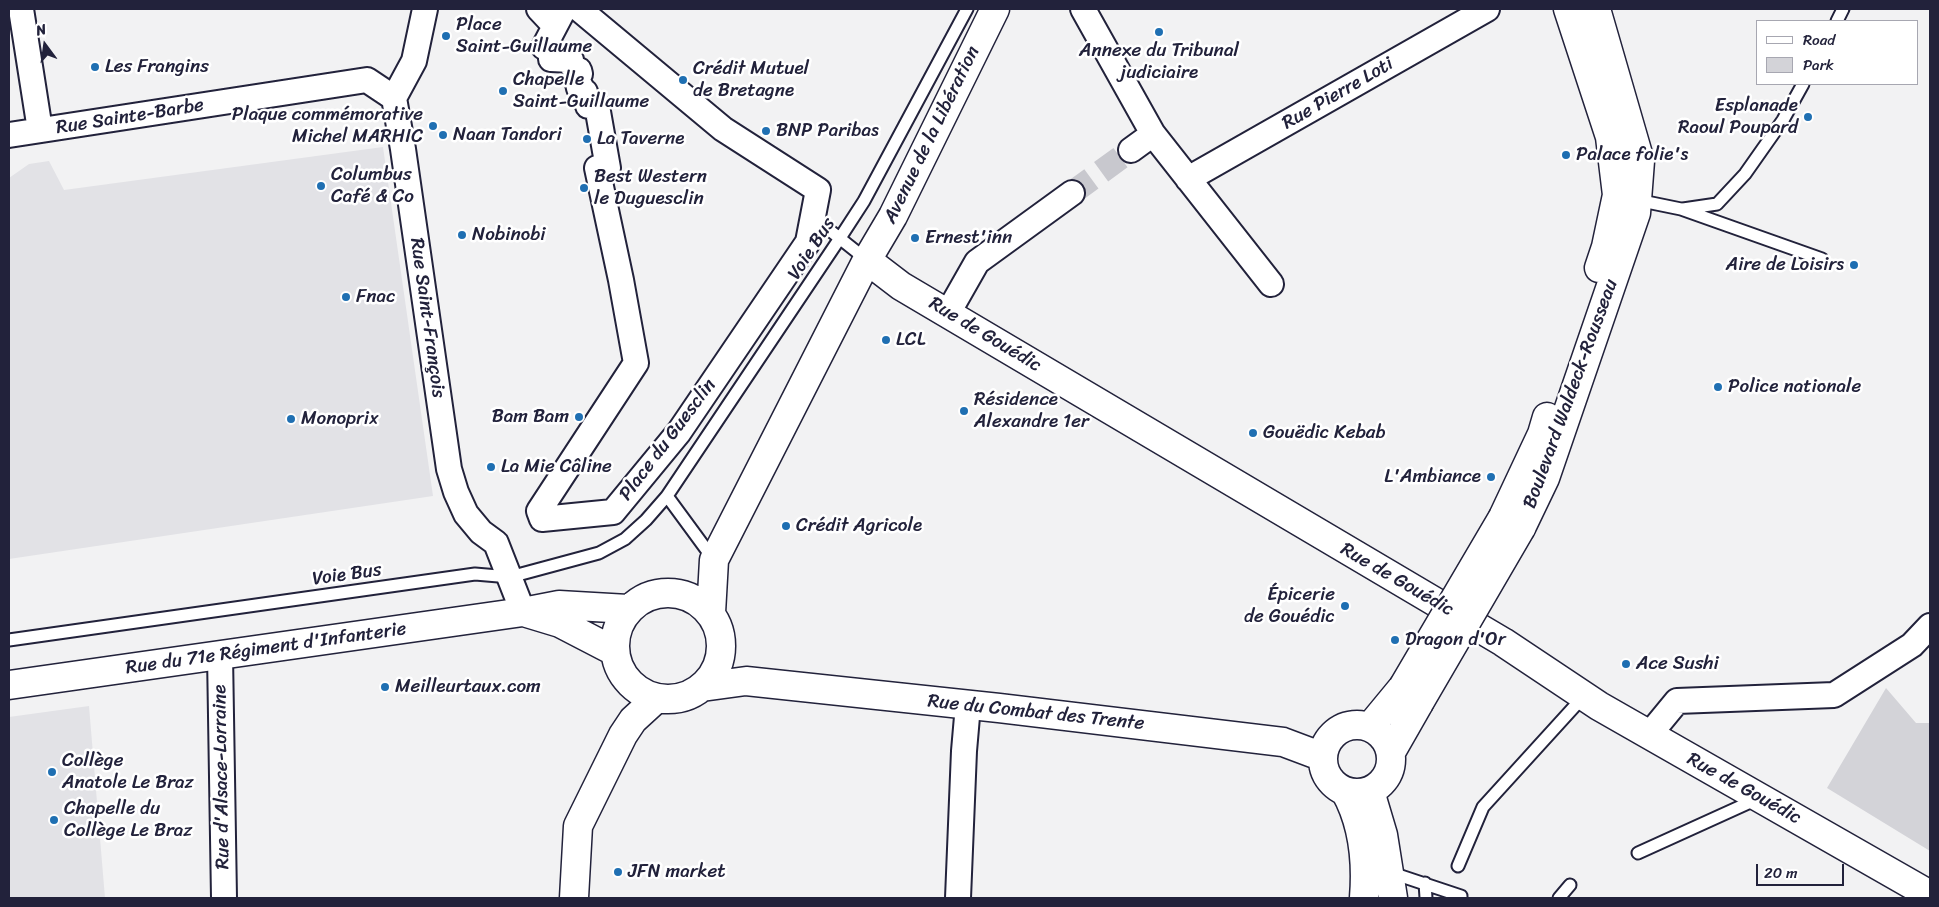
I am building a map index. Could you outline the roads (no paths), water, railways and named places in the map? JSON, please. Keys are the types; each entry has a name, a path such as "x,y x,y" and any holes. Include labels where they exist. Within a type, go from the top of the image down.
{"main road":[{"name":"Avenue de la Libération","path":"867,260 894,216 995,9"},
{"path":"1391,752 1411,695 1512,523 1606,247 1617,194 1610,137 1568,9"},
{"name":"Boulevard Waldeck-Rousseau","path":"1512,523 1544,478 1636,213 1640,161 1596,9"},
{"name":"Rue de Gouédic","path":"867,260 902,286 1503,642 1584,696 1649,735 1930,896"},
{"path":"710,613 714,560 867,260"},
{"path":"669,592 714,560"},
{"path":"669,592 685,594 699,602 710,613 718,626 721,640 721,655 711,678 702,687 689,695 673,699 647,694 625,679 614,651 614,636 619,622 628,609 640,599 654,594 669,592"},
{"name":"Rue du 71e Régiment d'Infanterie","path":"9,685 523,612 560,605 628,609"},
{"path":"523,612 560,623 614,651"},
{"path":"721,655 746,681"},
{"name":"Rue du Combat des Trente","path":"702,687 746,681 968,705 1283,742 1323,757"},
{"path":"574,898 578,826 623,735 647,694"},
{"path":"1370,727 1411,695"},
{"path":"1345,791 1365,792 1374,789 1383,782 1389,773 1392,762 1387,741 1380,733 1370,727 1352,725 1342,728 1329,740 1323,757 1325,769 1332,782 1345,791 1352,802 1362,841 1365,879 1364,898"},
{"path":"1374,789 1372,798 1383,835 1392,898"}],"street":[{"path":"21,9 40,130"},
{"path":"394,98 414,61 425,9"},
{"path":"539,9 560,17"},
{"name":"Place du Guesclin","path":"560,17 544,48 552,52 551,59 571,60 571,64 576,70 579,70 580,74 576,75 579,88 581,87 582,93 585,92 588,106 596,106 608,168 597,168 621,280 636,363 539,511 542,519 613,512 685,424 808,242 818,190 723,129 579,9"},
{"path":"1083,9 1153,134 1271,284"},
{"name":"Rue Pierre Loti","path":"1188,179 1487,9"},
{"name":"Rue Sainte-Barbe","path":"9,135 367,80 394,98"},
{"name":"Rue Saint-François","path":"394,98 449,469 456,492 466,514 481,532 496,543 523,612"},
{"path":"1131,150 1153,134"},
{"path":"948,313 977,262 1072,193"},
{"path":"1649,735 1677,701 1834,695 1912,645 1930,626"},
{"name":"Rue d'Alsace-Lorraine","path":"220,655 224,898"},
{"path":"958,898 964,751 968,705"}],"lane":[{"name":"Voie Bus","path":"9,640 475,574 510,577 599,553 625,539 646,520 667,496 864,201 967,9"},
{"path":"1682,209 1717,204 1750,167 1783,120 1802,85"},
{"path":"1637,200 1682,209 1822,259"},
{"path":"813,217 867,260"},
{"path":"667,496 714,560"},
{"path":"1458,866 1483,807 1584,696"},
{"path":"1638,853 1759,798"},
{"path":"1389,872 1425,883 1443,885 1461,896 1461,898"},
{"path":"1425,883 1426,898"},
{"path":"1559,898 1570,886 1569,898"}],"tunnel":[{"path":"1072,193 1131,150"}],"place":[{"name":"Annexe du Tribunal judiciaire","path":"1159,32"},
{"name":"Place Saint-Guillaume","path":"446,36"},
{"name":"Les Frangins","path":"95,67"},
{"name":"Crédit Mutuel de Bretagne","path":"683,80"},
{"name":"Chapelle Saint-Guillaume","path":"503,91"},
{"name":"Esplanade Raoul Poupard","path":"1808,117"},
{"name":"Plaque commémorative Michel MARHIC","path":"433,126"},
{"name":"BNP Paribas","path":"766,131"},
{"name":"Naan Tandori","path":"443,135"},
{"name":"La Taverne","path":"587,139"},
{"name":"Palace folie's","path":"1566,155"},
{"name":"Columbus Café & Co","path":"321,186"},
{"name":"Best Western le Duguesclin","path":"584,188"},
{"name":"Nobinobi","path":"462,235"},
{"name":"Ernest'inn","path":"915,238"},
{"name":"Aire de Loisirs","path":"1854,265"},
{"name":"Fnac","path":"346,297"},
{"name":"LCL","path":"886,340"},
{"name":"Police nationale","path":"1718,387"},
{"name":"Résidence Alexandre 1er","path":"964,411"},
{"name":"Bam Bam","path":"579,417"},
{"name":"Monoprix","path":"291,419"},
{"name":"Gouëdic Kebab","path":"1253,433"},
{"name":"La Mie Câline","path":"491,467"},
{"name":"L'Ambiance","path":"1491,477"},
{"name":"Crédit Agricole","path":"786,526"},
{"name":"Épicerie de Gouédic","path":"1345,606"},
{"name":"Dragon d'Or","path":"1395,640"},
{"name":"Ace Sushi","path":"1626,664"},
{"name":"Meilleurtaux.com","path":"385,687"},
{"name":"Collège Anatole Le Braz","path":"52,772"},
{"name":"Chapelle du Collège Le Braz","path":"54,820"},
{"name":"JFN market","path":"618,872"}]}
